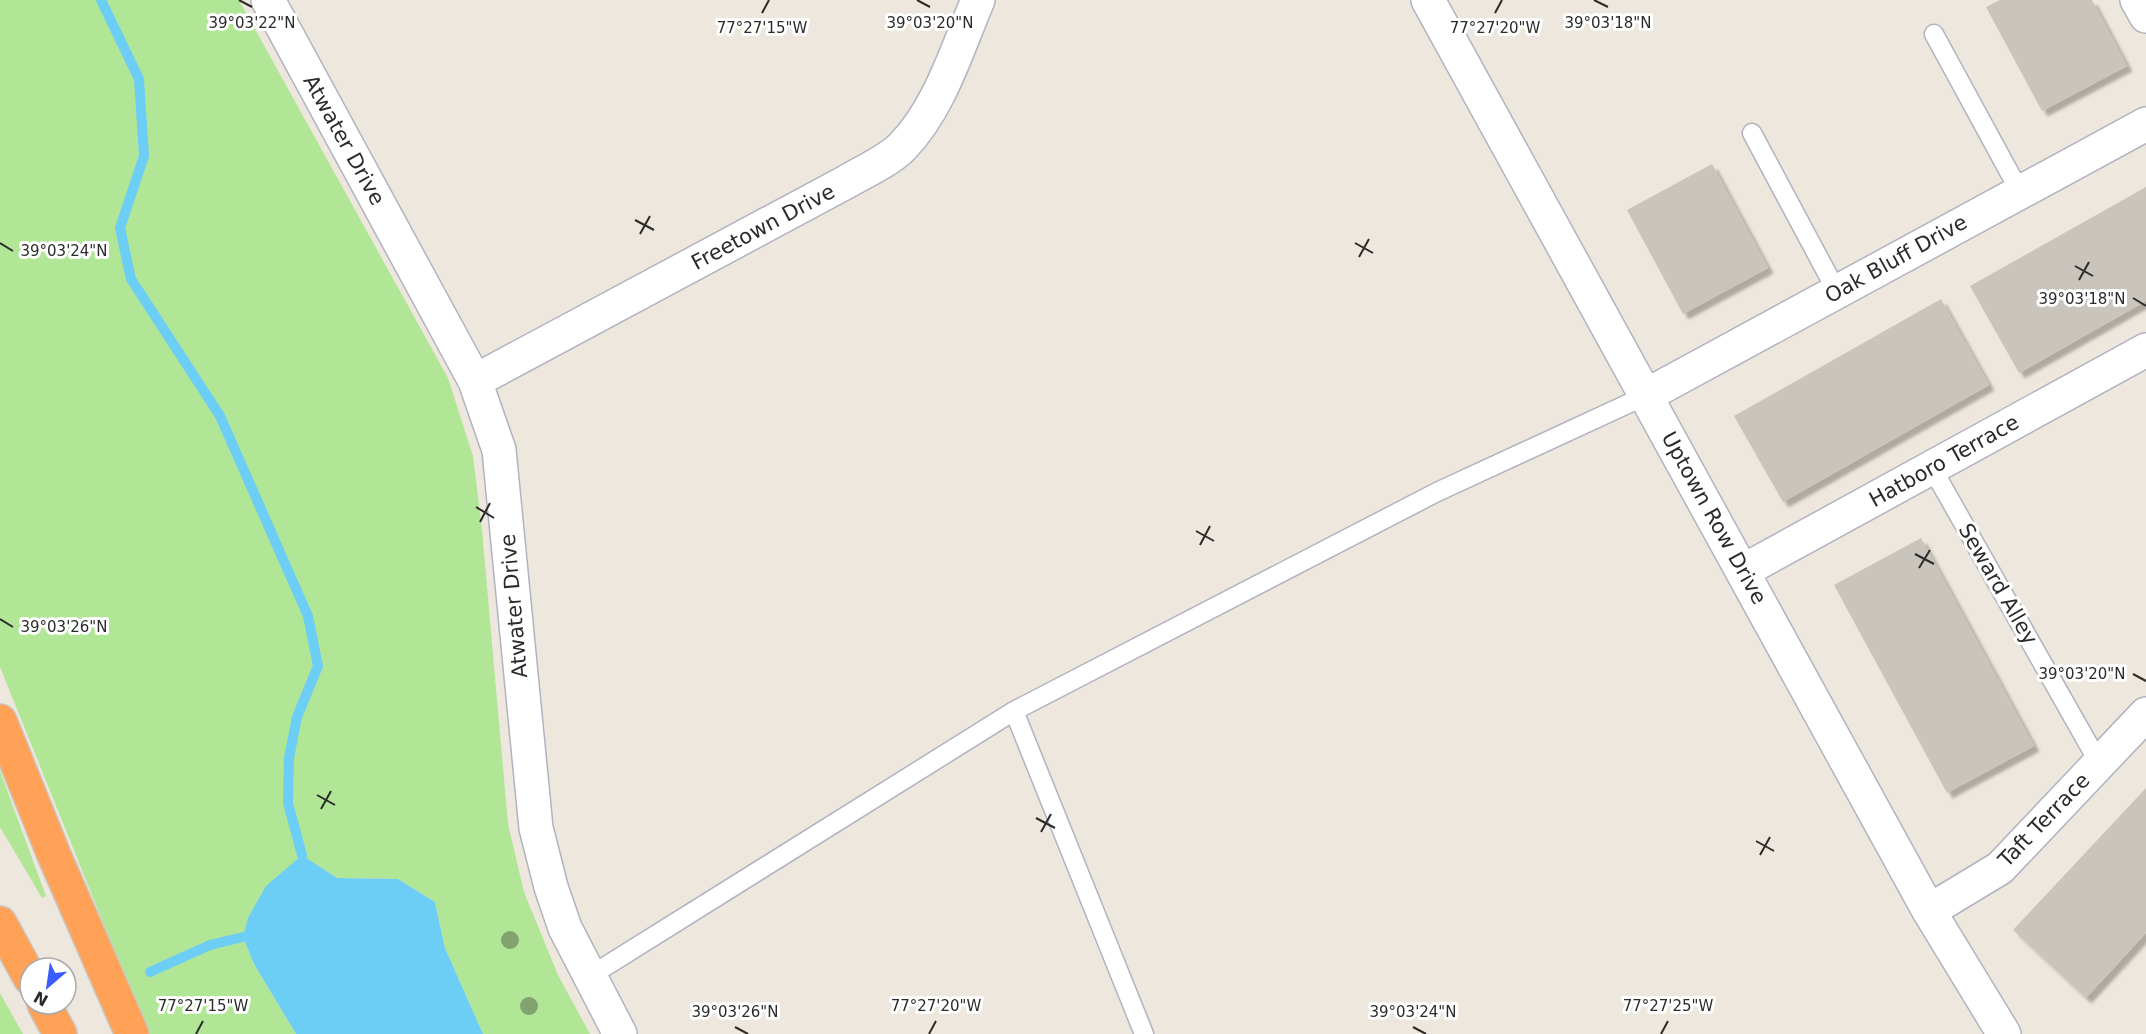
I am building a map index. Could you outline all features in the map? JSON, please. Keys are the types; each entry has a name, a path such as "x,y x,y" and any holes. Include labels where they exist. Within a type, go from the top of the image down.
{"highway":[{"path":"0,721 54,855 132,1034"},
{"path":"0,923 18,956"},
{"path":"50,1016 60,1034"}],"street":[{"name":"Atwater Drive","path":"268,0 475,381 499,450 536,828 565,928 620,1034"},
{"name":"Freetown Drive","path":"475,381 848,181 901,148 924,118 937,94 978,0"},
{"name":"Uptown Row Drive","path":"1428,0 1929,911 2004,1034"},
{"path":"2137,0 2146,16"},
{"name":"Oak Bluff Drive","path":"1647,395 2146,124"},
{"name":"Hatboro Terrace","path":"1743,571 2146,350"},
{"name":"Taft Terrace","path":"1929,911 2001,868 2146,714"}],"lane":[{"path":"1934,34 2020,192"},
{"path":"1752,133 1837,292"},
{"path":"590,976 1014,711 1437,492 1647,395"},
{"name":"Seward Alley","path":"1932,468 2099,763"},
{"path":"1014,711 1144,1034"}],"green space":[{"path":"0,0 239,0 448,378 473,456 482,530 508,824 524,892 558,975 590,1034 483,1034 445,948 435,902 398,879 337,878 302,855 243,937 254,964 296,1034 148,1034 0,667"},
{"path":"0,771 46,896 42,898 0,827"},
{"path":"0,993 23,1034 0,1034"}],"water":[{"path":"302,855 337,878 398,879 435,902 445,948 483,1034 296,1034 254,964 243,937 248,918 266,886"}],"building":[{"path":"2000,0 2092,0 2127,66 2042,111 1986,7"},
{"path":"1712,164 1768,268 1683,314 1627,210"},
{"path":"2146,187 2146,301 2019,373 1970,286"},
{"path":"1941,299 1989,385 1783,502 1734,416"},
{"path":"1921,538 2034,746 1947,793 1834,585"},
{"path":"2146,788 2146,933 2086,998 2013,930"}],"waterway":[{"path":"101,0 139,79 144,156 120,228 131,279 220,416 308,616 318,666 297,717 289,758 288,803 302,855"},
{"path":"150,972 210,945 243,937"}]}
